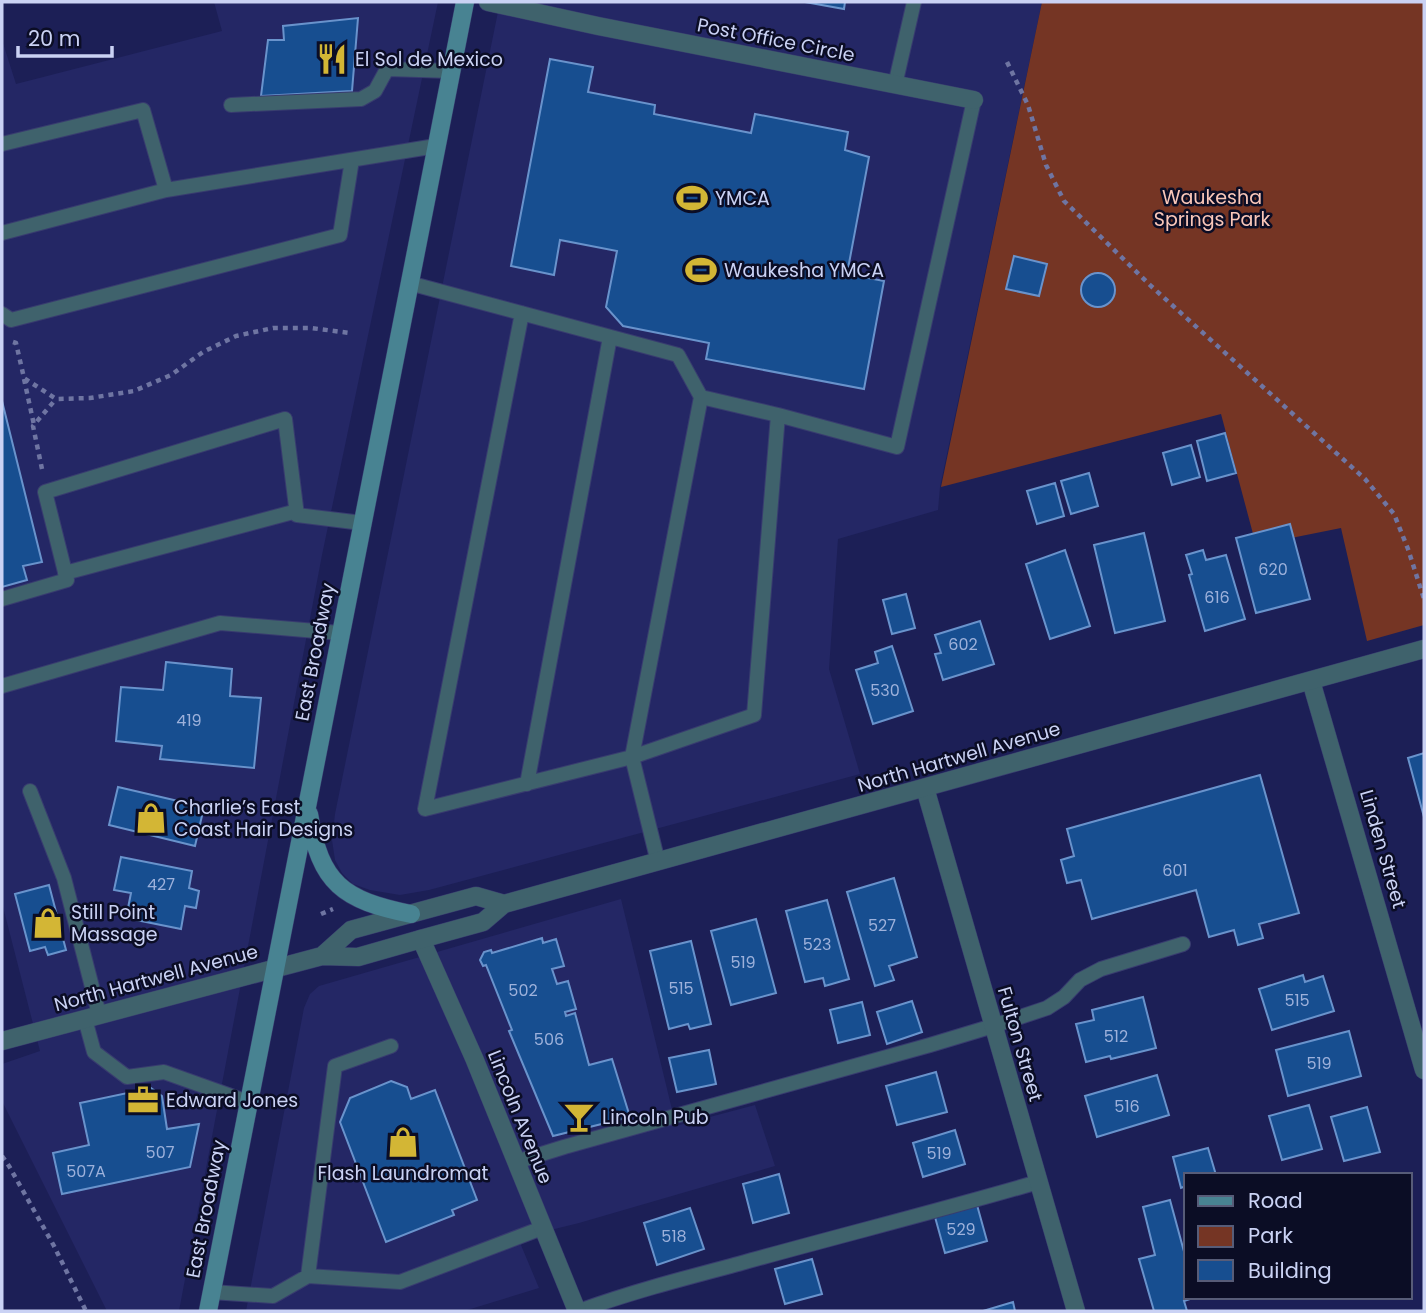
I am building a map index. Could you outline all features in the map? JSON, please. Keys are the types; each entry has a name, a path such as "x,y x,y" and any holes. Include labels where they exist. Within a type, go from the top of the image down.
{"main road":[{"name":"East Broadway","path":"208,1311 465,2"},
{"path":"307,803 313,839 322,864 331,878 348,893 367,902 411,914"}],"street":[{"name":"Post Office Circle","path":"488,2 974,100"},
{"name":"North Hartwell Avenue","path":"2,1041 321,956 358,957 483,922 504,904 1424,649"},
{"name":"Linden Street","path":"1311,681 1424,1070"},
{"name":"Fulton Street","path":"925,788 1076,1311"},
{"name":"North Hartwell Avenue","path":"321,956 351,930 476,896 504,904"},
{"name":"Lincoln Avenue","path":"421,939 474,1058 578,1311"}],"lane":[{"path":"895,85 914,2"},
{"path":"231,105 361,99 375,91 387,69 451,71"},
{"path":"701,397 897,447 974,100"},
{"path":"2,144 143,110 166,190"},
{"path":"2,233 166,190 436,146"},
{"path":"2,314 11,320 340,235 352,160"},
{"path":"410,283 678,355 701,397 632,757 658,862"},
{"path":"522,313 425,809 632,757 754,715 778,415"},
{"path":"527,784 610,337"},
{"path":"66,577 45,492 285,419 297,515 362,523"},
{"path":"2,599 66,577 297,511"},
{"path":"2,686 220,623 341,634"},
{"path":"30,791 64,878 92,1016 94,1052 127,1077 164,1072 248,1102"},
{"path":"516,1162 993,1026 1047,1008 1064,997 1080,980 1101,969 1183,944"},
{"path":"308,1276 335,1066 391,1046"},
{"path":"578,1311 621,1296 1038,1182"},
{"path":"211,1292 273,1296 308,1276 400,1282 542,1228"}],"path":[{"path":"1007,62 1028,105 1046,164 1064,201 1151,286 1365,479 1394,514 1424,599"},
{"path":"24,378 56,399 90,398 134,391 171,375 203,352 236,336 272,328 311,328 350,333"},
{"path":"9,340 16,343 45,492"},
{"path":"34,425 56,399"},
{"path":"321,914 329,911"},
{"path":"2,1156 54,1246 86,1311"}],"shaded area":[{"path":"214,2 438,2 322,555 179,1311 107,1311 2,1101 2,1064 40,1051 2,903 2,40 16,84 222,31"},
{"path":"500,2 1042,2 940,487 938,510 838,539 829,669 860,774 429,890 400,895 353,884 342,873 335,860 332,840 335,814"},
{"path":"621,899 676,1126 755,1105 775,1166 518,1238 539,1288 464,1311 246,1311 304,1008 310,994 319,986"}],"green space":[{"name":"Waukesha Springs Park","path":"1042,2 1424,2 1424,625 1367,641 1341,528 1256,545 1221,414 941,487"}],"building":[{"path":"805,2 845,2 844,9"},
{"path":"358,18 352,91 261,96 268,40 284,40 283,26"},
{"name":"YMCA","path":"550,59 593,67 588,92 655,105 654,114 751,133 755,114 848,132 845,150 869,157 847,274 884,281 864,389 706,359 709,343 623,326 606,307 617,251 560,240 554,275 511,266"},
{"path":"1014,256 1047,264 1039,296 1006,289"},
{"path":"1098,273 1110,278 1115,290 1110,302 1098,307 1086,302 1081,290 1086,278"},
{"path":"2,401 42,562 23,566 27,580 2,587"},
{"path":"1225,433 1236,473 1207,481 1197,441"},
{"path":"1191,445 1200,477 1172,485 1163,453"},
{"path":"1089,473 1098,506 1071,514 1061,481"},
{"path":"1055,483 1064,516 1037,524 1027,491"},
{"path":"1290,524 1310,599 1256,613 1236,538"},
{"path":"1144,533 1165,621 1115,633 1094,545"},
{"path":"1065,550 1090,626 1050,639 1026,564"},
{"path":"1203,550 1206,560 1226,555 1245,619 1205,631 1186,555"},
{"path":"906,594 915,628 892,634 883,600"},
{"path":"980,621 994,664 943,680 935,654 941,653 935,635"},
{"path":"892,646 913,711 873,724 856,670 878,663 875,652"},
{"path":"166,662 232,669 230,696 261,698 254,768 160,759 162,746 116,741 121,687 163,690"},
{"path":"1424,753 1424,817 1408,758"},
{"path":"1260,775 1299,913 1259,924 1263,938 1238,945 1234,930 1209,937 1196,890 1092,919 1081,880 1067,883 1061,860 1074,856 1067,829"},
{"path":"118,787 204,807 195,846 109,825"},
{"path":"121,857 192,871 189,888 199,891 196,908 185,906 181,929 126,918 131,893 114,890"},
{"path":"894,878 917,957 889,966 894,980 875,986 847,892"},
{"path":"49,885 66,950 48,955 45,947 30,951 15,894"},
{"path":"827,900 849,979 825,986 823,978 805,982 786,911"},
{"path":"756,919 776,993 731,1005 711,931"},
{"path":"542,938 543,943 556,939 564,966 552,969 557,984 568,981 576,1009 565,1012 566,1016 575,1013 589,1065 612,1059 630,1117 553,1136 509,1031 512,1030 486,965 483,966 480,960 484,952 491,950 492,953"},
{"path":"691,941 711,1024 690,1029 688,1024 669,1029 650,951"},
{"path":"1303,975 1305,982 1323,976 1334,1011 1272,1030 1259,989"},
{"path":"1143,997 1156,1048 1086,1062 1076,1024 1094,1020 1092,1010"},
{"path":"912,1001 922,1032 887,1044 877,1012"},
{"path":"862,1002 870,1035 838,1043 830,1010"},
{"path":"1349,1031 1361,1076 1288,1096 1276,1050"},
{"path":"709,1050 716,1084 677,1092 669,1058"},
{"path":"936,1072 947,1112 897,1125 886,1086"},
{"path":"1157,1075 1169,1115 1097,1137 1085,1096"},
{"path":"391,1081 407,1087 411,1099 435,1090 477,1200 452,1210 454,1215 386,1242 340,1122 350,1098"},
{"path":"151,1088 162,1096 167,1129 199,1124 190,1167 62,1194 53,1153 89,1145 80,1103"},
{"path":"1309,1105 1322,1149 1282,1160 1269,1116"},
{"path":"1367,1107 1380,1152 1344,1161 1331,1117"},
{"path":"955,1130 965,1164 923,1177 913,1143"},
{"path":"1208,1148 1215,1173 1184,1173 1184,1187 1181,1188 1173,1157"},
{"path":"779,1174 789,1213 753,1223 743,1184"},
{"path":"1170,1200 1184,1252 1184,1299 1190,1299 1184,1301 1187,1311 1154,1311 1139,1259 1155,1255 1143,1207"},
{"path":"977,1205 987,1241 945,1253 935,1217"},
{"path":"690,1208 704,1249 657,1265 644,1223"},
{"path":"812,1259 822,1294 785,1304 775,1269"},
{"path":"1013,1302 1015,1311 983,1311"}],"place":[{"name":"El Sol de Mexico","path":"332,59"},
{"name":"YMCA","path":"692,198"},
{"name":"Waukesha YMCA","path":"701,270"},
{"name":"Charlie’s East Coast Hair Designs","path":"151,818"},
{"name":"Still Point Massage","path":"48,923"},
{"name":"Edward Jones","path":"143,1100"},
{"name":"Lincoln Pub","path":"579,1117"},
{"name":"Flash Laundromat","path":"403,1142"}]}
